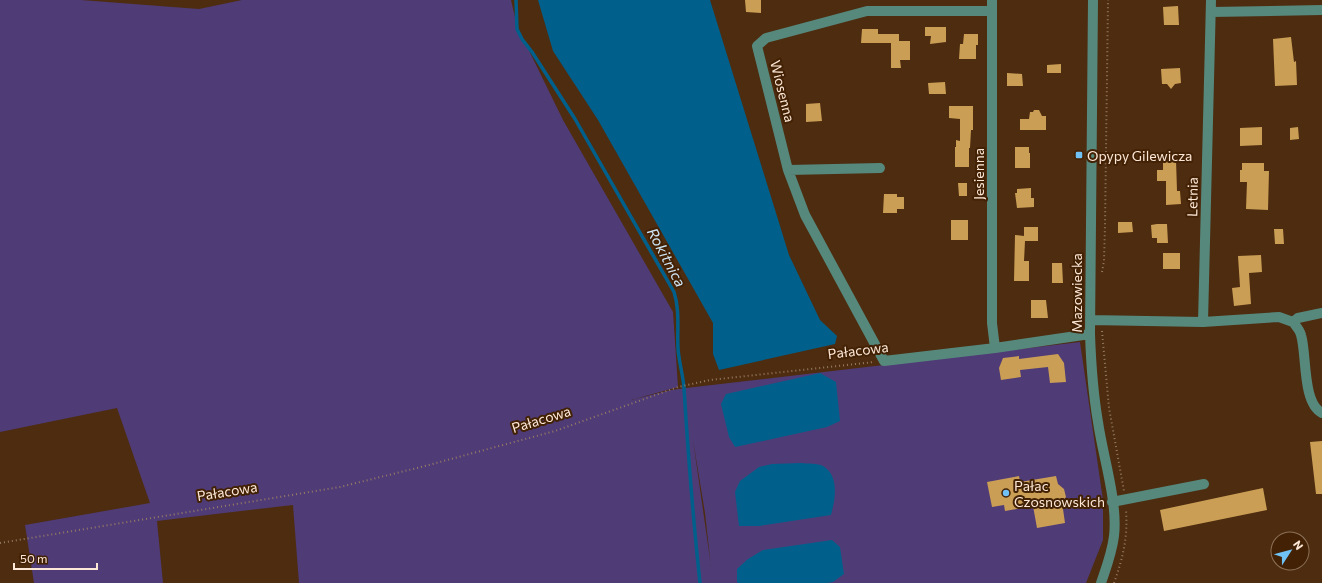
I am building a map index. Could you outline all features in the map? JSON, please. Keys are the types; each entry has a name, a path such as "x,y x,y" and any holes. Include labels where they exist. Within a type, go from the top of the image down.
{"street":[{"name":"Jesienna","path":"992,0 992,323 995,348"},
{"name":"Mazowiecka","path":"1093,0 1090,334 1097,421 1112,502 1114,523 1112,547 1101,583"},
{"name":"Letnia","path":"1203,322 1211,0"},
{"path":"1211,12 1320,7"},
{"name":"Wiosenna","path":"884,361 805,215 788,170 757,46 766,38 867,11 992,11"},
{"path":"788,170 880,168"},
{"path":"1293,322 1298,318 1322,313"},
{"path":"1090,320 1203,322 1279,317 1293,322 1301,334 1310,396 1317,411 1322,413"},
{"name":"Pałacowa","path":"884,361 995,348 1090,334"},
{"path":"1112,502 1204,484"}],"path":[{"path":"1101,277 1104,254 1108,0"},
{"path":"1102,329 1109,408 1124,496"},
{"name":"Pałacowa","path":"0,543 340,487 555,431 678,386 710,380 884,361"}],"shaded area":[{"path":"0,0 81,0 199,9 242,0 511,0 517,26 563,120 673,312 678,387 631,400 671,390 686,388 1080,342 1103,500 1103,540 1086,583 299,583 293,505 157,521 163,583 34,583 25,525 150,503 117,408 0,432","holes":["693,440 705,513 710,562"]}],"water":[{"path":"538,0 710,0 789,255 820,320 837,336 835,344 719,370 713,354 713,323 598,120 553,51"},
{"path":"820,373 836,382 840,421 827,427 735,447 729,437 721,404 726,394"},
{"path":"801,463 821,465 828,470 832,476 835,496 831,515 759,526 739,526 735,492 740,481 759,467 772,464"},
{"path":"832,540 840,547 844,574 833,582 737,582 737,569 748,559 763,550"}],"building":[{"path":"745,0 761,0 761,13 746,12"},
{"path":"1178,6 1179,25 1164,25 1163,7"},
{"path":"925,27 946,27 946,42 930,44 931,36 925,36"},
{"path":"862,29 878,29 878,34 899,34 899,41 910,41 910,60 900,60 901,68 891,68 891,43 861,43"},
{"path":"964,34 978,34 976,59 959,59 960,44 963,44"},
{"path":"1291,37 1294,62 1296,61 1297,85 1275,86 1273,39"},
{"path":"1061,64 1061,73 1047,73 1047,65"},
{"path":"1180,68 1181,83 1175,84 1171,89 1167,84 1162,84 1161,69"},
{"path":"1007,73 1022,74 1023,86 1007,86"},
{"path":"945,82 946,94 929,94 928,83"},
{"path":"820,103 822,121 806,122 806,104"},
{"path":"949,106 973,106 973,130 971,130 969,148 969,167 955,167 956,140 960,141 960,119 949,118"},
{"path":"1034,110 1039,110 1042,116 1046,116 1046,130 1020,130 1020,119 1029,119 1030,112 1033,112"},
{"path":"1262,127 1262,145 1240,146 1240,128"},
{"path":"1298,127 1299,139 1290,140 1290,128"},
{"path":"1015,147 1029,147 1030,168 1015,168"},
{"path":"1163,160 1176,160 1177,191 1180,191 1181,204 1166,205 1166,181 1157,181 1157,170 1163,170"},
{"path":"1242,163 1264,163 1264,171 1269,171 1268,210 1246,209 1247,182 1240,182 1240,170 1242,170"},
{"path":"958,183 967,183 967,196 959,196"},
{"path":"1031,188 1031,198 1034,198 1034,207 1017,208 1015,193 1017,193 1017,189"},
{"path":"884,194 897,194 897,197 904,197 904,209 897,209 897,213 883,213"},
{"path":"951,220 968,220 968,240 951,240"},
{"path":"1118,222 1132,222 1133,232 1118,233"},
{"path":"1167,224 1168,243 1157,243 1157,238 1152,238 1151,225"},
{"path":"1024,227 1038,227 1038,241 1025,241 1024,261 1029,261 1029,281 1014,281 1015,235 1024,236"},
{"path":"1274,229 1283,229 1284,244 1275,244"},
{"path":"1163,253 1180,253 1180,269 1163,269"},
{"path":"1261,255 1262,272 1249,273 1251,304 1234,306 1232,288 1240,287 1238,256"},
{"path":"1052,263 1062,263 1063,283 1052,283"},
{"path":"1031,300 1046,300 1048,318 1031,318"},
{"path":"1058,354 1064,363 1066,382 1050,383 1048,367 1020,370 1021,377 1001,380 999,368 1003,358 1019,356 1019,359"},
{"path":"1322,441 1322,494 1316,494 1310,442"},
{"path":"1019,476 1020,482 1056,476 1058,484 1064,489 1066,497 1062,502 1065,523 1037,528 1033,506 1005,511 1004,505 992,507 987,482"},
{"path":"1263,488 1267,510 1164,531 1160,510"}],"waterway":[{"name":"Rokitnica","path":"516,0 517,29 522,39 575,119 674,292 677,306 678,349 684,388 700,583"}],"place":[{"name":"Opypy Gilewicza","path":"1079,155"},
{"name":"Pałac Czosnowskich","path":"1006,493"}]}
